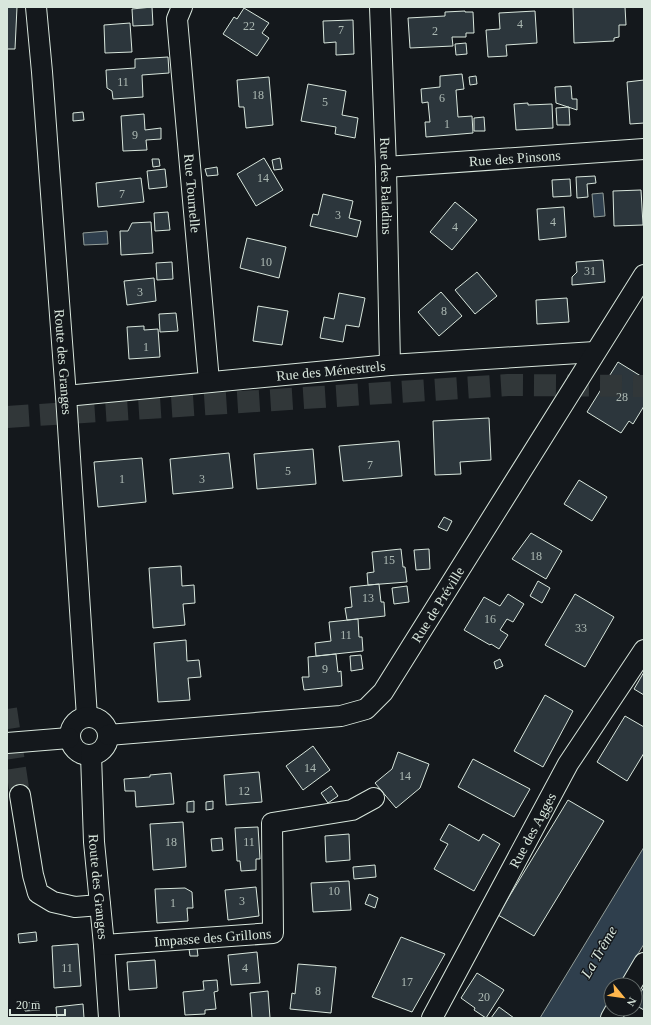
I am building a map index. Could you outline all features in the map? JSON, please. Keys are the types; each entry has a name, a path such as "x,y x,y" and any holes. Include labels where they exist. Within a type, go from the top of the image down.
{"street":[{"name":"Route des Granges","path":"36,7 66,396 87,717"},
{"name":"Rue Tournelle","path":"182,7 177,19 209,381"},
{"name":"Rue des Baladins","path":"380,7 386,167 390,366"},
{"name":"Rue des Pinsons","path":"386,167 644,150"},
{"name":"Rue de Préville","path":"108,735 341,716 366,709 383,692 644,275"},
{"name":"Rue des Ménestrels","path":"66,396 209,381 323,373 390,366 595,352"},
{"name":"Rue des Agges","path":"432,1018 568,764 644,650"},
{"path":"87,717 97,719 101,722 107,730 108,735 105,746 96,754 91,755 85,755 76,751 69,738 74,724 78,720 87,717"},
{"path":"7,744 69,738"},
{"name":"Route des Granges","path":"91,755 94,842 104,945 109,1018"},
{"path":"20,795 33,875 38,893 53,902 76,907 100,904"},
{"name":"Impasse des Grillons","path":"104,945 273,933 272,823 352,810 374,798"},
{"path":"636,977 644,963"}],"water":[{"path":"603,193 605,216 594,217 592,194"},
{"path":"107,231 108,244 84,245 83,233"},
{"name":"La Trême","path":"644,847 644,944 624,977 603,977 603,1013 600,1018 540,1018"}],"building":[{"path":"7,7 17,7 15,49 7,49"},
{"path":"152,7 153,25 133,26 132,9"},
{"path":"573,7 625,7 626,25 619,25 619,37 614,38 614,41 574,43"},
{"path":"244,8 269,23 262,33 269,38 257,56 223,34 234,17 237,19"},
{"path":"535,11 537,43 506,45 507,56 488,57 486,30 500,29 499,13"},
{"path":"445,12 473,12 474,33 466,33 466,37 452,37 453,46 410,48 408,18 445,16"},
{"path":"353,20 354,54 336,55 336,42 324,43 323,21"},
{"path":"130,23 132,52 105,53 104,25"},
{"path":"466,43 467,54 456,55 455,44"},
{"path":"168,57 169,73 142,75 143,97 113,99 112,91 107,88 106,70 135,68 135,59"},
{"path":"462,74 464,89 456,90 458,117 472,116 473,133 426,137 425,122 430,122 428,102 422,103 421,89 440,87 440,76"},
{"path":"476,76 477,84 470,85 469,77"},
{"path":"269,77 273,125 246,128 244,107 239,107 237,80"},
{"path":"644,80 644,123 630,124 627,82"},
{"path":"308,84 346,91 342,115 358,118 355,138 335,134 336,127 301,121"},
{"path":"571,86 572,99 577,99 577,110 556,103 555,87"},
{"path":"528,103 528,105 552,104 553,128 516,130 514,104"},
{"path":"569,107 570,125 557,125 556,108"},
{"path":"83,112 84,120 73,121 73,113"},
{"path":"144,114 145,130 161,128 161,139 146,140 147,150 123,151 121,116"},
{"path":"484,117 485,131 474,131 474,118"},
{"path":"264,158 283,190 256,206 237,174"},
{"path":"280,158 282,169 274,170 272,160"},
{"path":"152,159 159,159 160,166 153,167"},
{"path":"217,167 218,175 207,176 205,169"},
{"path":"165,169 167,187 149,189 147,171"},
{"path":"595,176 596,183 587,184 588,197 577,198 576,177"},
{"path":"141,178 144,202 98,207 96,183"},
{"path":"570,179 571,196 553,197 552,180"},
{"path":"641,190 643,225 614,226 613,191"},
{"path":"323,194 353,201 349,218 361,221 357,237 310,226 313,214 318,215"},
{"path":"455,202 477,220 452,250 430,232"},
{"path":"564,207 566,237 539,240 537,209"},
{"path":"168,212 170,230 155,231 154,213"},
{"path":"151,222 153,253 121,255 120,231 128,231 132,223"},
{"path":"247,238 286,247 279,278 240,268"},
{"path":"603,260 605,282 572,285 572,277 577,272 576,262"},
{"path":"172,262 173,279 157,280 156,263"},
{"path":"477,272 497,296 475,314 455,290"},
{"path":"154,278 156,301 127,305 124,281"},
{"path":"441,292 462,316 439,336 418,312"},
{"path":"339,293 365,298 359,327 346,325 343,342 320,338 324,317 334,319"},
{"path":"567,298 569,322 537,324 536,300"},
{"path":"258,306 288,311 282,345 253,341"},
{"path":"176,313 178,331 160,332 159,314"},
{"path":"144,326 144,330 158,329 160,357 129,359 127,327"},
{"path":"618,362 644,378 644,406 633,424 629,421 621,433 587,412"},
{"path":"489,418 491,460 460,462 461,474 435,475 433,421"},
{"path":"399,441 402,476 343,481 339,446"},
{"path":"313,449 316,484 257,489 254,454"},
{"path":"229,453 233,488 173,494 170,459"},
{"path":"142,458 146,502 98,507 94,462"},
{"path":"579,480 607,497 592,521 564,504"},
{"path":"444,517 452,521 447,531 438,527"},
{"path":"531,533 562,551 546,579 512,559"},
{"path":"401,549 403,567 405,567 407,582 368,585 367,573 374,572 372,552"},
{"path":"429,549 430,569 416,570 414,550"},
{"path":"181,566 182,586 194,585 195,603 183,604 185,625 153,628 149,568"},
{"path":"538,581 550,588 542,603 530,596"},
{"path":"379,584 381,602 384,602 385,616 347,620 345,608 352,607 350,587"},
{"path":"407,586 409,602 394,604 392,588"},
{"path":"508,594 524,604 513,622 507,619 500,630 508,635 499,649 464,630 484,597 500,606"},
{"path":"575,594 614,617 585,667 545,645"},
{"path":"358,619 359,637 362,637 363,651 316,656 315,643 331,641 329,622"},
{"path":"186,640 187,661 199,660 201,677 188,678 190,700 158,702 154,643"},
{"path":"336,654 338,672 341,671 342,686 304,690 302,677 309,677 308,657"},
{"path":"361,655 363,669 351,671 350,656"},
{"path":"500,659 503,666 496,669 494,662"},
{"path":"644,672 644,695 634,689"},
{"path":"545,695 573,711 543,767 514,751"},
{"path":"625,716 644,727 644,753 627,781 597,762"},
{"path":"313,746 330,770 303,790 286,766"},
{"path":"398,752 429,764 420,788 396,808 375,783 392,769"},
{"path":"473,759 530,789 514,817 458,787"},
{"path":"259,772 262,802 226,805 224,775"},
{"path":"171,773 174,804 136,807 135,791 125,791 124,779 150,777 150,775"},
{"path":"331,786 338,796 328,803 321,793"},
{"path":"568,800 604,821 534,936 498,915"},
{"path":"194,801 194,812 187,812 187,802"},
{"path":"213,801 213,809 206,810 206,802"},
{"path":"183,822 186,867 153,870 150,824"},
{"path":"449,824 479,841 483,834 500,844 474,891 434,869 448,844 440,840"},
{"path":"258,827 260,859 256,859 256,870 241,871 240,861 237,861 235,828"},
{"path":"349,834 350,860 326,862 325,836"},
{"path":"222,838 223,850 212,851 211,839"},
{"path":"375,865 376,877 354,879 353,867"},
{"path":"349,881 351,910 313,912 311,883"},
{"path":"256,887 259,916 228,920 225,890"},
{"path":"185,888 192,892 193,908 187,908 188,921 157,923 155,889"},
{"path":"369,894 378,898 375,908 365,904"},
{"path":"36,932 37,941 19,943 18,934"},
{"path":"401,937 445,954 412,1012 372,997"},
{"path":"78,944 81,986 54,988 52,946"},
{"path":"197,948 198,956 190,956 189,949"},
{"path":"257,952 260,983 231,985 228,955"},
{"path":"155,960 157,988 129,990 127,962"},
{"path":"298,964 336,967 331,1013 290,1009 292,993 295,994"},
{"path":"477,973 504,990 486,1018 474,1010 475,1008 461,998"},
{"path":"217,980 218,991 214,992 216,1009 205,1010 205,1014 185,1015 183,992 204,990 203,981"},
{"path":"644,987 644,1010 643,1009"},
{"path":"268,991 270,1018 252,1018 250,993"},
{"path":"39,1002 40,1010 25,1011 25,1003"},
{"path":"83,1004 84,1018 57,1018 56,1007"},
{"path":"499,1007 514,1018 491,1018"}],"tunnel":[{"path":"7,417 508,385 644,386"},
{"path":"7,709 20,795"}]}
